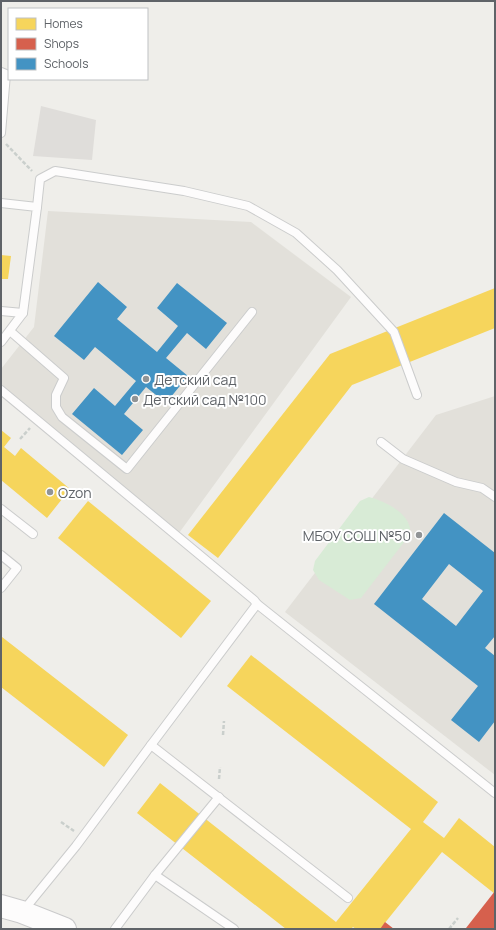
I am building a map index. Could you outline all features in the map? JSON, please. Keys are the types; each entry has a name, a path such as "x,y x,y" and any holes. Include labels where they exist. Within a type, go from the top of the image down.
{"main road":[{"path":"1,906 22,912 65,929"}],"lane":[{"path":"1,72 6,74 1,133"},
{"path":"1,342 23,313 40,179 55,171 184,191 248,206 296,233 337,270 394,332 417,394"},
{"path":"1,203 37,207"},
{"path":"1,311 23,313"},
{"path":"10,331 64,378 56,395 56,407 62,418 127,469 252,312"},
{"path":"1,390 258,604 495,793"},
{"path":"381,442 403,459 456,482 482,488 495,497"},
{"path":"1,509 33,534"},
{"path":"1,555 18,568 1,588"},
{"path":"22,912 76,846 258,604"},
{"path":"151,745 348,898"},
{"path":"115,929 155,875 219,797"},
{"path":"155,875 234,929"}],"path":[{"path":"1,140 40,179"},
{"path":"223,735 224,721"},
{"path":"219,779 220,767"},
{"path":"61,822 76,833"},
{"path":"449,929 458,918"}],"shaded area":[{"path":"41,106 96,120 92,160 33,156"},
{"name":"Детский сад","path":"48,211 251,222 351,297 179,533 1,388 1,369 34,327"},
{"name":"МБОУ СОШ №50","path":"495,396 495,775 285,612 436,415"}],"green space":[{"path":"369,497 388,504 399,512 408,522 410,532 408,537 361,598 350,600 319,580 313,570 315,561 360,501"}],"building: Homes":[{"path":"1,255 11,256 8,279 1,279"},
{"path":"495,288 495,328 352,385 218,558 188,535 330,354"},
{"path":"1,430 11,438 4,447 15,456 21,448 70,489 47,518 1,480"},
{"path":"88,501 211,601 181,638 58,538"},
{"path":"2,637 128,735 104,767 1,687"},
{"path":"251,655 438,802 423,822 444,838 459,818 495,847 495,894 442,852 380,929 356,929 353,927 351,929 286,929 137,813 160,783 336,922 411,829 227,686"}],"building: Shops":[{"path":"495,891 495,929 467,929 466,928"},
{"path":"385,922 394,929 380,929"}],"building: Schools":[{"path":"98,282 127,307 117,319 157,352 178,326 157,308 177,283 227,323 206,349 187,333 166,358 188,376 166,403 146,387 124,414 143,430 122,455 72,414 94,388 115,406 136,381 95,347 84,360 54,336"},
{"path":"444,513 495,553 495,636 485,648 495,656 495,721 479,742 451,720 478,686 374,604","holes":["449,564 483,591 456,626 422,599"]}],"place":[{"name":"Детский сад","path":"146,379"},
{"name":"Детский сад №100","path":"135,399"},
{"name":"Ozon","path":"50,492"},
{"name":"МБОУ СОШ №50","path":"419,535"}]}
